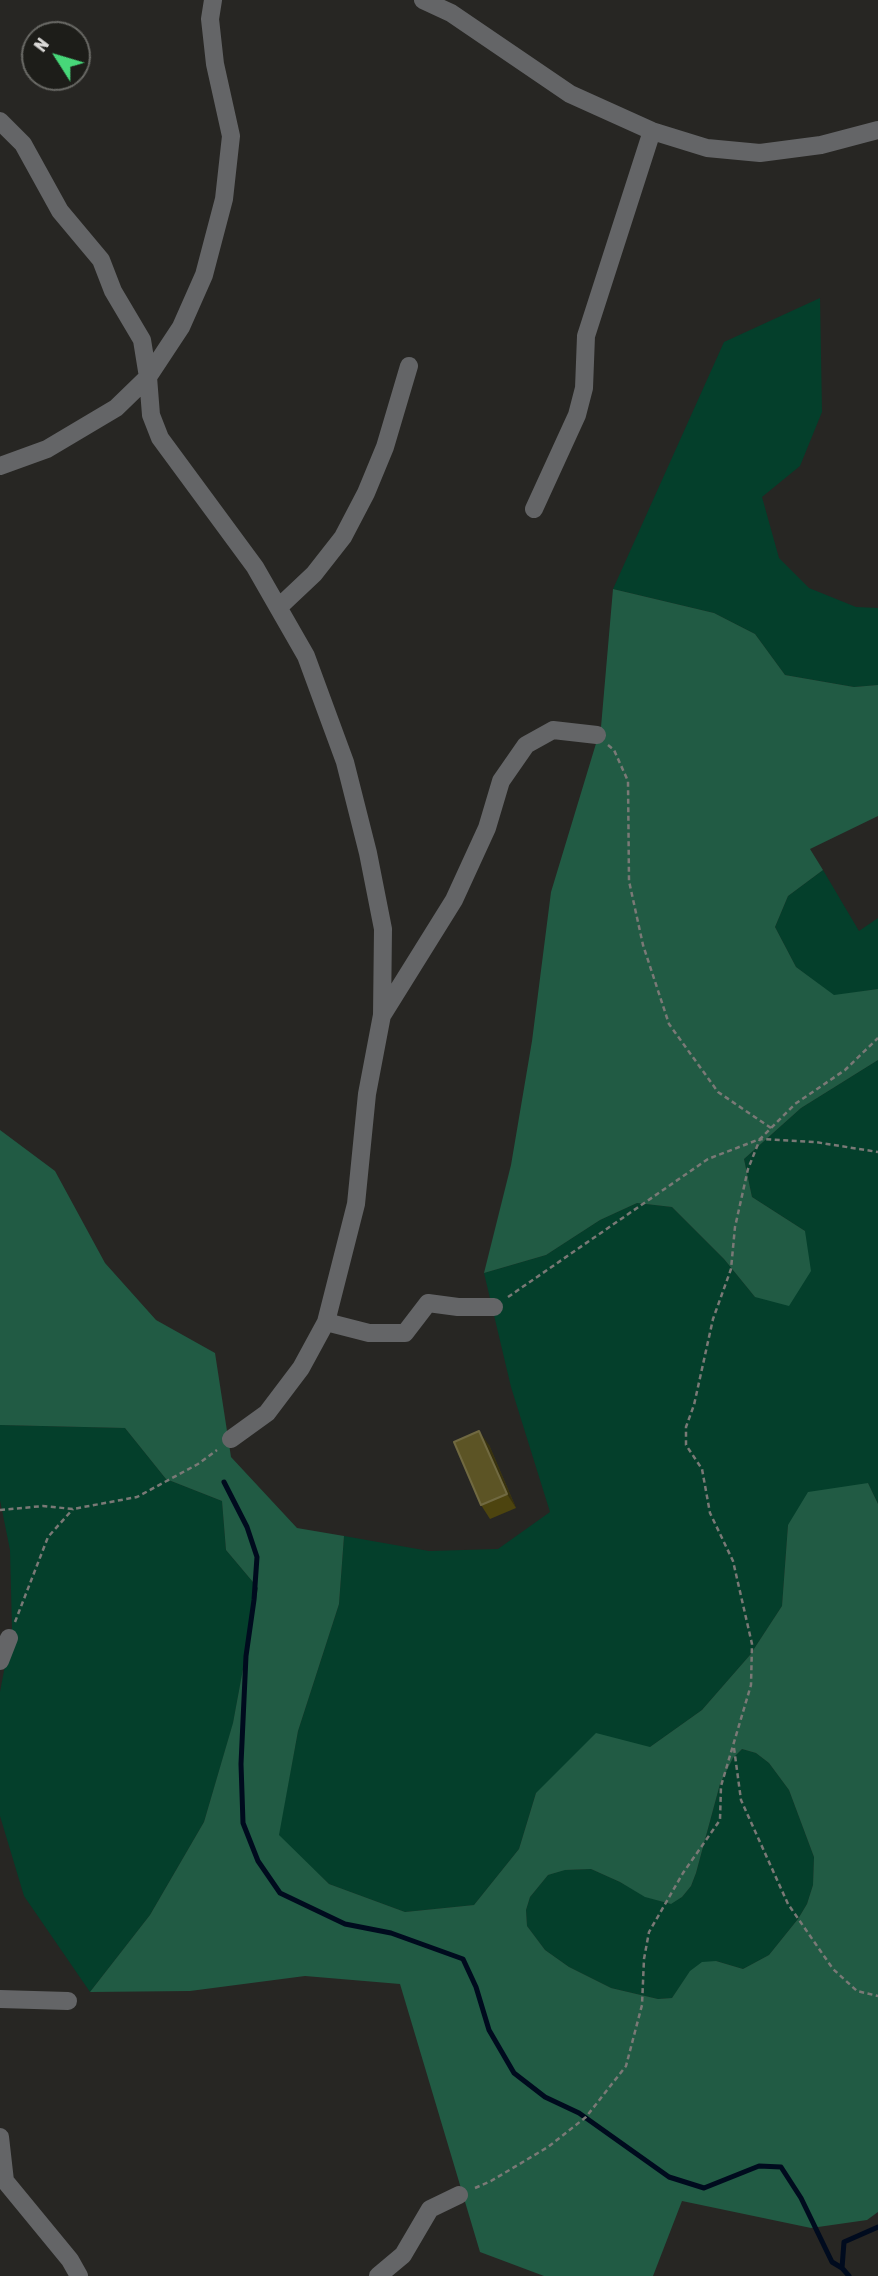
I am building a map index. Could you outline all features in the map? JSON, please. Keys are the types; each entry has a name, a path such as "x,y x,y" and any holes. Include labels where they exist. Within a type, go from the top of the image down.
{"street":[{"path":"0,466 47,449 116,408 148,377 181,327 204,275 224,200 231,136 215,64 210,19 212,0"},
{"path":"423,0 451,13 570,94 652,131 707,148 761,153 821,145 878,130"},
{"path":"0,121 23,144 60,211 101,260 113,291 142,340 151,415 160,438 255,567 306,656 345,762 383,929 382,1015 367,1094 356,1204 327,1322 302,1368 267,1413 231,1439"},
{"path":"534,509 577,415 584,388 586,335 652,131"},
{"path":"279,607 314,574 343,537 386,447 409,366"},
{"path":"382,1015 454,900 487,828 501,781 526,745 553,730 597,735"},
{"path":"327,1322 369,1333 405,1333 428,1303 458,1307 494,1307"},
{"path":"0,1661 9,1638"},
{"path":"0,1999 68,2001"},
{"path":"0,2137 5,2181 70,2260 79,2276"},
{"path":"378,2276 403,2255 430,2209 459,2194"}],"path":[{"path":"597,735 614,750 628,781 629,881 643,945 669,1024 718,1092 771,1128"},
{"path":"459,2194 491,2181 548,2147 586,2117 626,2066 642,2006 649,1932 683,1873 720,1820 721,1786 751,1685 752,1644 733,1560 710,1513 702,1469 686,1445 686,1427 694,1405 713,1319 731,1269 734,1227 748,1169 760,1139 795,1104 845,1070 878,1038"},
{"path":"494,1307 708,1159 760,1139 815,1142 878,1152"},
{"path":"0,1510 43,1506 74,1509 137,1497 198,1464 231,1439"},
{"path":"9,1638 48,1537 74,1509"},
{"path":"733,1745 741,1800 788,1904 833,1969 857,1991 878,1996"}],"green space":[{"path":"820,298 822,412 800,466 762,497 779,558 809,588 856,607 878,608 878,685 854,687 785,675 755,634 714,613 613,589 724,342"},
{"path":"613,589 714,613 755,634 785,675 854,687 878,685 878,816 810,849 823,870 788,896 775,927 796,967 834,995 878,989 878,1060 801,1108 744,1159 752,1197 805,1231 811,1271 789,1306 755,1297 724,1259 672,1207 637,1203 600,1220 546,1255 484,1273 511,1165 532,1041 551,892 601,727"},
{"path":"823,870 859,931 878,918 878,989 834,996 796,967 775,927 788,896"},
{"path":"878,1060 878,1504 868,1483 788,1525 782,1606 750,1655 702,1710 650,1747 536,1793 519,1849 474,1905 405,1912 329,1884 278,1836 298,1731 339,1604 344,1536 429,1551 498,1549 550,1512 511,1387 484,1273 546,1255 600,1220 637,1203 672,1207 724,1259 755,1297 805,1231 752,1197 744,1159 801,1108"},
{"path":"0,1130 55,1171 105,1263 156,1320 215,1353 231,1457 297,1528 344,1536 339,1604 298,1731 279,1835 329,1884 405,1912 474,1905 519,1849 536,1793 596,1733 650,1747 702,1710 750,1655 782,1606 788,1525 808,1492 868,1483 878,1504 878,2212 867,2220 811,2228 682,2201 653,2276 544,2276 480,2252 400,1984 305,1976 190,1991 90,1992 150,1915 204,1822 233,1723 258,1588 226,1550 222,1501 166,1479 125,1428 0,1425","holes":["742,1749 756,1753 769,1763 789,1790 814,1857 813,1885 807,1904 769,1955 743,1969 716,1961 702,1962 690,1971 672,1998 658,1999 611,1988 569,1967 545,1950 527,1926 526,1910 530,1897 548,1875 565,1870 591,1869 645,1897 671,1904 682,1897 691,1886 696,1873 720,1784 733,1758"]},
{"path":"0,1425 125,1428 166,1479 222,1501 226,1550 258,1588 233,1724 204,1822 150,1915 90,1992 24,1896 0,1816 0,1692 12,1628 10,1550 0,1500"},
{"path":"742,1749 756,1753 769,1763 789,1790 814,1857 813,1885 807,1904 769,1955 743,1969 716,1961 690,1972 672,1998 658,1999 611,1988 569,1967 545,1950 527,1926 526,1910 530,1897 548,1875 564,1870 591,1869 645,1896 670,1904 682,1897 691,1886 696,1873 720,1784 733,1758"}],"building":[{"path":"479,1431 507,1494 481,1505 454,1442"}],"waterway":[{"path":"224,1482 247,1527 257,1557 246,1656 241,1764 243,1823 258,1861 280,1893 345,1924 391,1933 463,1959 476,1987 489,2030 514,2073 545,2097 579,2113 669,2177 704,2188 759,2166 781,2167 801,2198 832,2262 842,2268"},
{"path":"849,2276 842,2268 844,2242 878,2227"}]}
